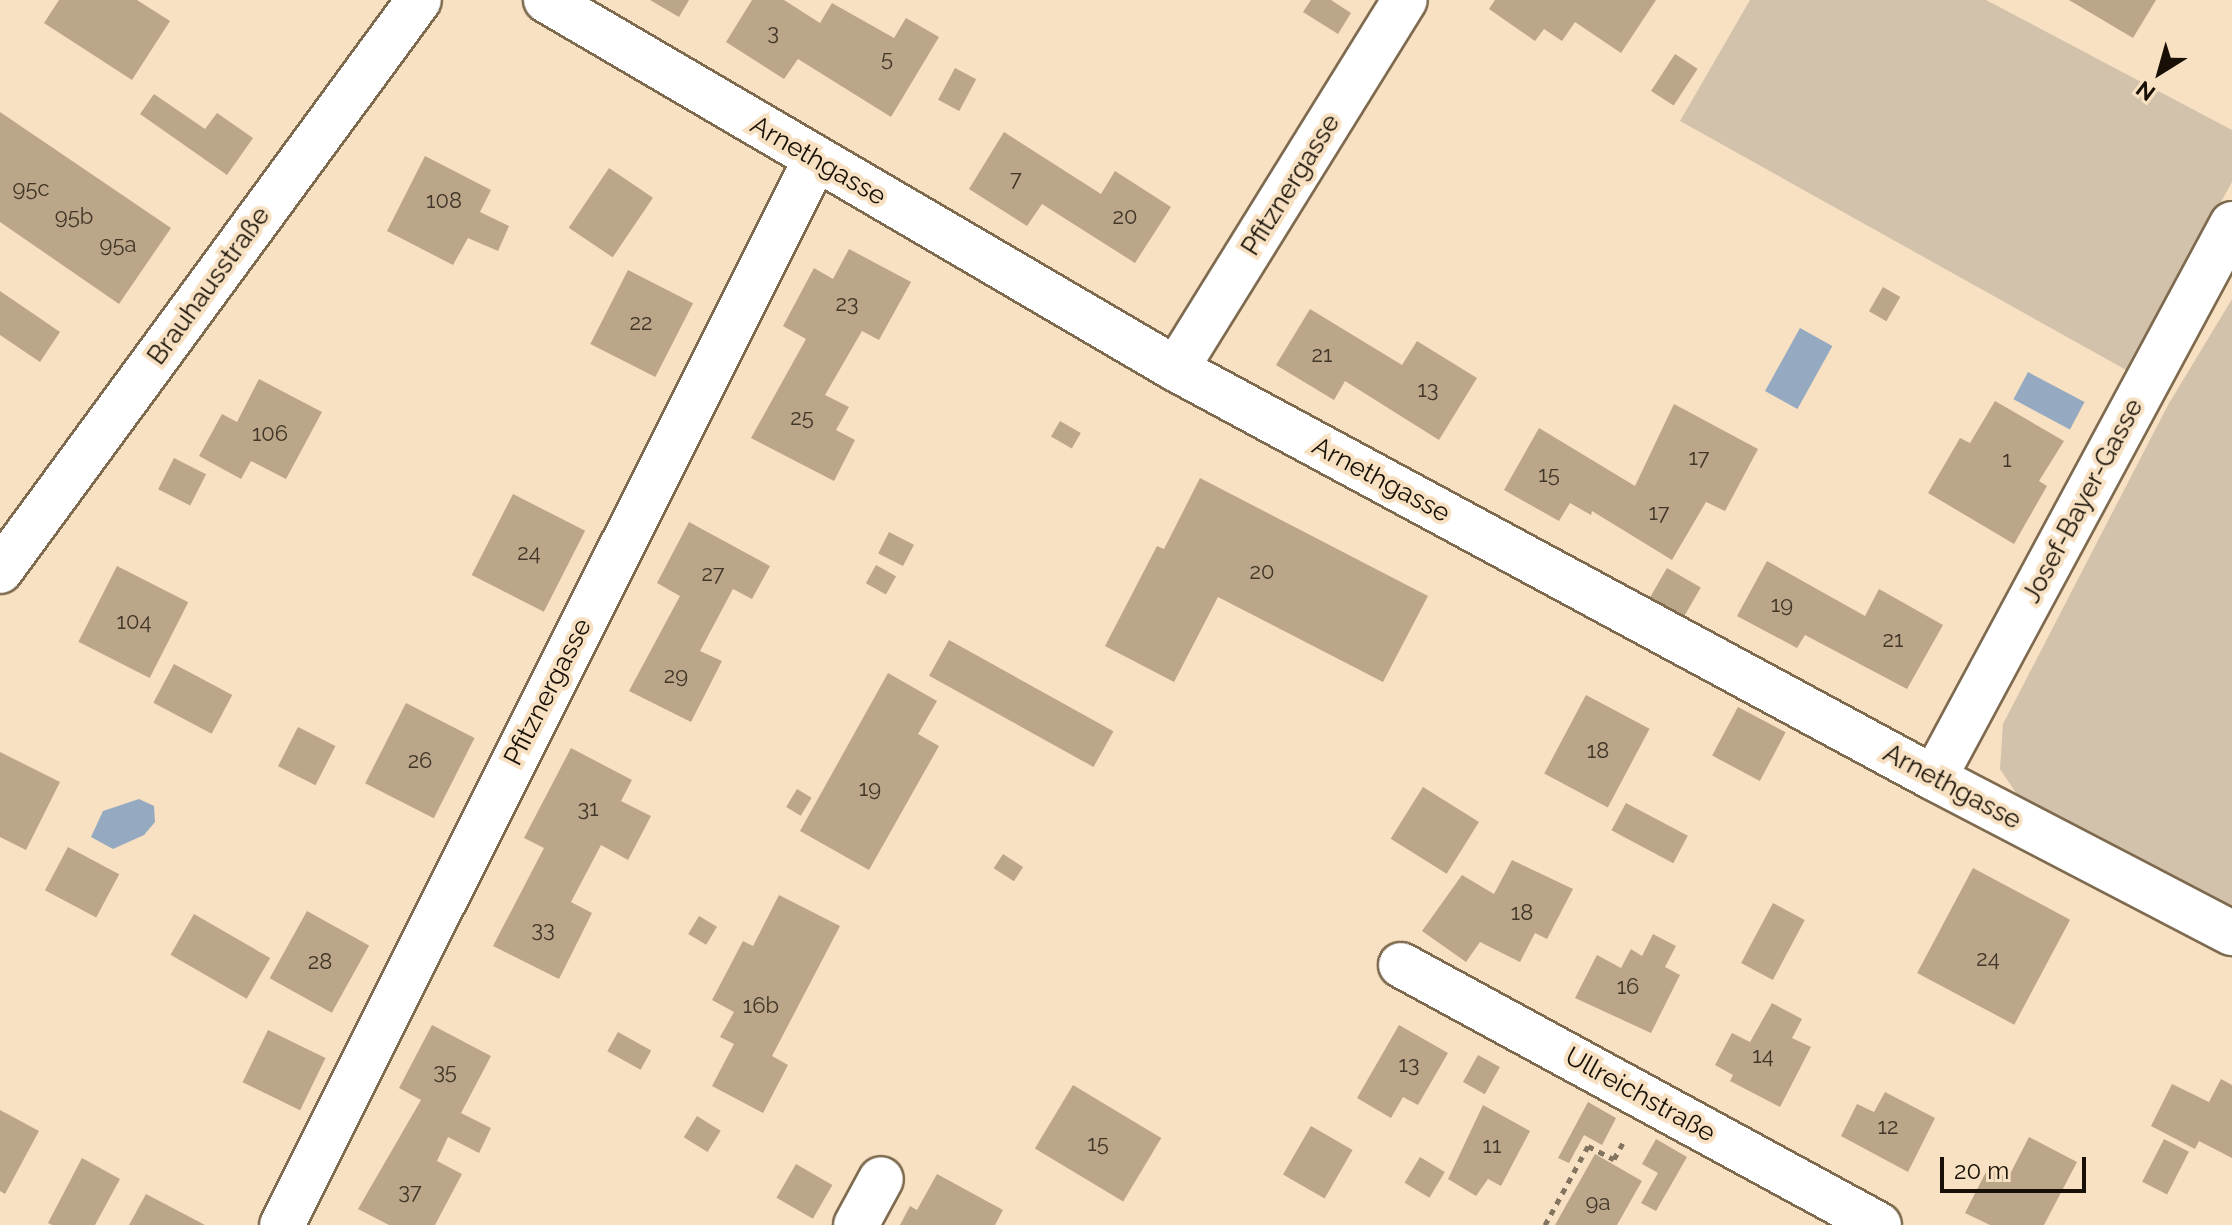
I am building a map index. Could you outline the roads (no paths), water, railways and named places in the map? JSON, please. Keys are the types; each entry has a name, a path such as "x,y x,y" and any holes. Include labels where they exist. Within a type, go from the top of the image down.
{"street":[{"name":"Brauhausstraße","path":"0,571 419,0"},
{"name":"Arnethgasse","path":"546,0 1176,369 1934,778 2232,933"},
{"name":"Pfitznergasse","path":"1176,369 1405,0"},
{"name":"Pfitznergasse","path":"282,1225 815,160"},
{"name":"Josef-Bayer-Gasse","path":"1934,778 2232,224"},
{"name":"Ullreichstraße","path":"1401,965 1879,1225"},
{"path":"856,1225 881,1179"}],"water":[{"path":"1800,328 1832,346 1797,409 1765,391"},
{"path":"2028,372 2085,402 2070,429 2013,399"},
{"path":"139,799 154,806 155,822 144,835 113,849 91,837 103,811"}]}
